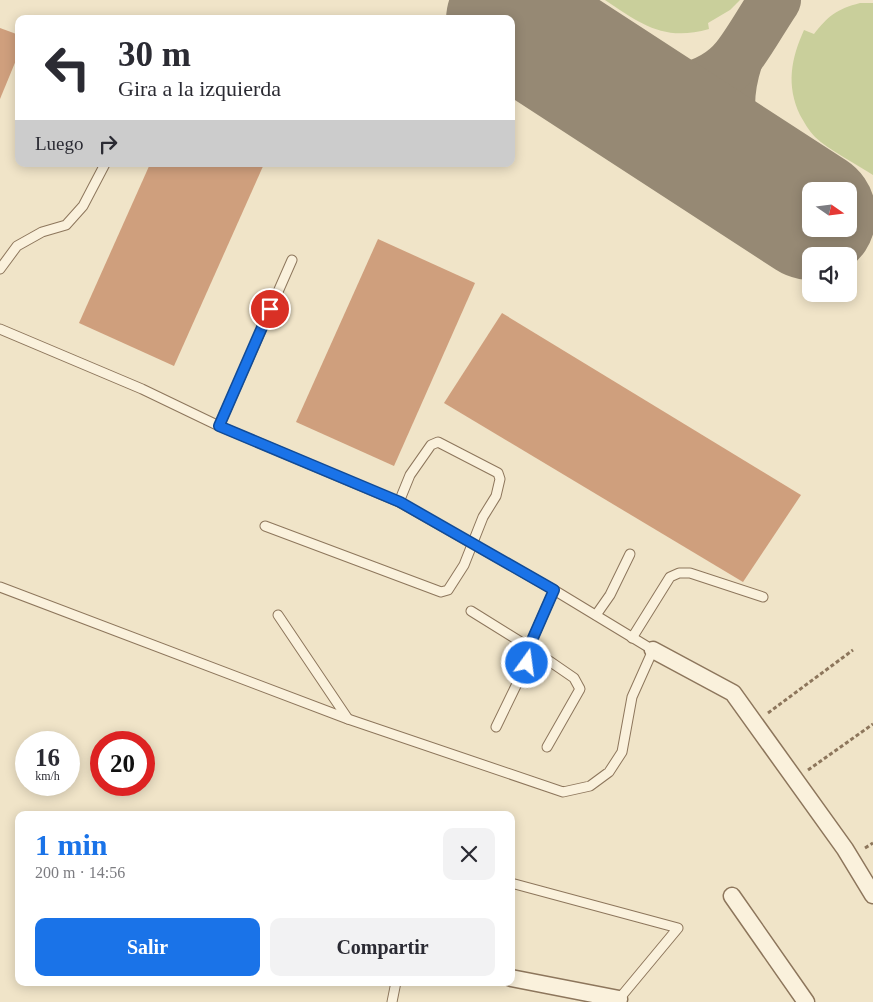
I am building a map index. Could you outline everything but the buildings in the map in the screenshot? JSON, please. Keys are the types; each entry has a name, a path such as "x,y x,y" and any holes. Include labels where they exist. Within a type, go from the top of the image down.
{"street":[{"path":"653,650 733,693 845,849 873,895"},
{"path":"732,896 806,1002"},
{"path":"515,979 617,1000"}],"lane":[{"path":"0,270 17,246 42,232 66,224 83,206 103,167"},
{"path":"219,426 292,260"},
{"path":"0,329 142,389 219,426 400,502 554,590 653,650 632,697 622,752 609,772 590,786 563,792 348,720 0,587"},
{"path":"265,526 442,592 448,590 464,565 483,517 496,496 500,479 498,473 438,442 431,445 410,475 400,502"},
{"path":"596,615 610,595 630,554"},
{"path":"632,638 670,577 679,573 690,573 763,597"},
{"path":"496,727 527,663 529,647 554,590"},
{"path":"471,611 574,678 580,689 547,747"},
{"path":"278,615 348,720"},
{"path":"515,884 678,928 617,1000"},
{"path":"392,1002 395,986"}],"path":[{"path":"772,719 768,712 853,650"},
{"path":"807,770 873,724"},
{"path":"802,763 813,778"},
{"path":"862,850 873,843"}],"green space":[{"path":"605,0 740,0 730,10 708,23 709,29 679,33 666,32 642,23"},
{"path":"860,3 873,3 873,175 828,147 813,135 800,115 792,83 793,62 804,30 814,34 834,14"}],"taxiway":[{"path":"624,93 655,93 685,89 714,78 737,58 775,0"},
{"path":"737,59 729,94 732,129 741,152 763,184"}],"runway":[{"path":"515,23 802,209"}],"route":[{"path":"270,309 219,426 400,502 554,590 529,647 527,663"}]}
